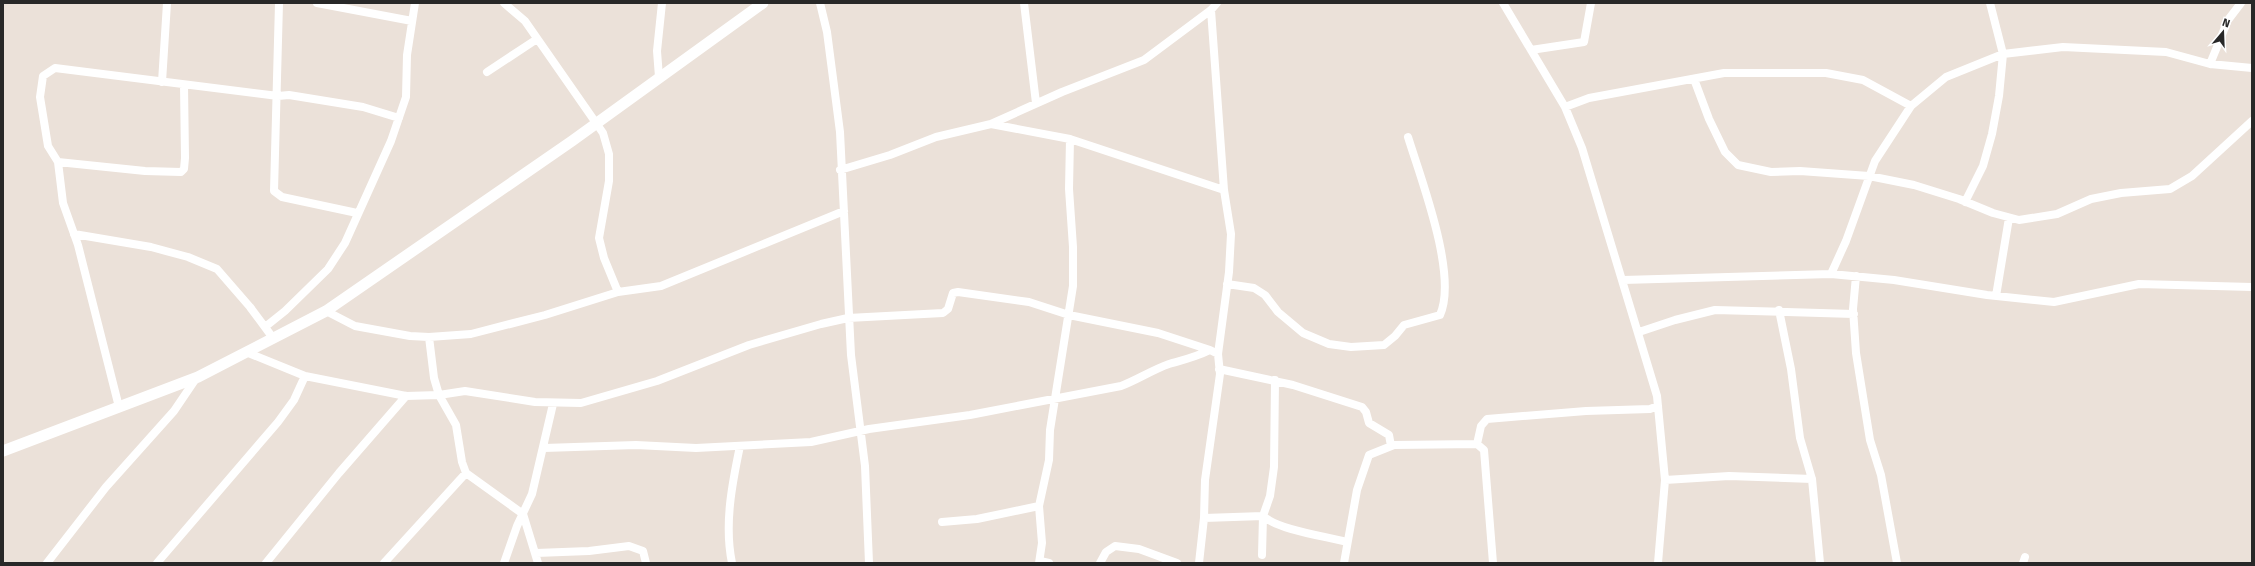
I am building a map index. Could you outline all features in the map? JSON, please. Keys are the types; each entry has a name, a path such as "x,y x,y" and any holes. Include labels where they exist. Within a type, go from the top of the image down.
{"street":[{"path":"162,82 167,3"},
{"path":"279,3 278,96 274,191 282,197 357,213"},
{"path":"317,3 412,21"},
{"path":"265,327 285,311 328,269 345,243 357,213 391,141 406,97 407,55 415,3"},
{"path":"659,77 657,51 662,3"},
{"path":"3,451 198,377 326,311 374,280 763,3"},
{"path":"820,3 827,32 840,132 840,170 844,211 848,318 860,432 866,466 869,563"},
{"path":"1024,3 1036,103"},
{"path":"840,170 890,155 936,136 992,124 1036,103 1144,60 1211,10 1217,3"},
{"path":"1503,3 1565,107 1582,148 1639,332 1657,396 1665,480 1658,563"},
{"path":"1531,50 1584,42 1591,3"},
{"path":"1965,202 1983,166 1992,134 1999,96 2003,54 1990,3"},
{"path":"2210,64 2228,20 2241,3"},
{"path":"507,4 525,21 603,133 609,154 609,180 600,238 604,258 618,292"},
{"path":"1198,563 1204,518 1205,480 1219,369 1214,352 1227,284 1231,234 1224,190 1211,10"},
{"path":"487,72 537,39"},
{"path":"1831,274 1846,241 1875,161 1911,106 1946,77 2003,54 2063,47 2096,47 2166,52 2210,64 2252,68"},
{"path":"119,407 74,234 63,203 58,162 48,146 40,97 42,76 55,68 278,96 289,95 363,107 399,118"},
{"path":"1565,107 1589,98 1724,73 1826,73 1863,80 1911,106"},
{"path":"1694,79 1709,119 1725,152 1738,165 1771,172 1800,171 1870,176 1914,185 2009,218 2020,220 2037,219 2057,214 2091,199 2121,193 2170,189 2192,176 2252,121"},
{"path":"58,162 145,171 181,172 184,169 185,158 184,85"},
{"path":"992,124 1070,139 1224,190"},
{"path":"1227,284 1254,288 1265,295 1278,312 1303,333 1329,344 1351,347 1384,345 1395,336 1404,325 1440,315 1443,308 1444,268 1439,237 1408,137"},
{"path":"1049,563 1039,562 1042,543 1039,506 1049,460 1050,430 1069,316 1072,286 1073,247 1069,189 1070,139"},
{"path":"326,311 355,326 429,337 471,334 545,315 618,292 661,286 844,211"},
{"path":"1996,296 2009,218"},
{"path":"74,234 151,246 188,257 217,269 273,338"},
{"path":"1623,280 1831,274 1894,280 1996,296 2054,302 2139,284 2252,287"},
{"path":"1856,276 1854,314 1856,353 1870,440 1881,475 1897,563"},
{"path":"246,352 305,376 406,396 439,395 465,391 553,404 582,403 657,381 749,345 821,324 848,318 943,313 948,309 953,293 958,292 1028,302 1069,316 1158,333 1214,352"},
{"path":"1639,332 1675,320 1715,310 1779,310 1854,314"},
{"path":"1779,310 1791,369 1800,438 1812,479 1820,563"},
{"path":"429,337 434,378 439,395 456,426 462,462 466,473 523,514 538,563"},
{"path":"544,448 628,445 696,448 811,442 902,423 970,415 1121,386 1141,379 1167,365 1214,352"},
{"path":"1219,369 1275,380 1362,407 1366,412 1369,423 1389,435 1391,446"},
{"path":"157,563 278,422 294,400 305,376"},
{"path":"47,563 106,487 174,411 198,377"},
{"path":"1262,555 1263,516 1270,496 1274,467 1275,380"},
{"path":"266,563 339,473 406,396"},
{"path":"504,563 532,494 544,448 553,404"},
{"path":"1477,444 1481,426 1487,419 1586,411 1650,409 1658,406"},
{"path":"1344,563 1357,490 1369,455 1391,446 1477,444 1484,450 1493,563"},
{"path":"732,563 729,548 728,522 740,446"},
{"path":"384,563 466,473"},
{"path":"1665,480 1729,476 1812,479"},
{"path":"942,522 977,519 1039,506"},
{"path":"1204,518 1263,516 1269,521 1285,527 1347,542"},
{"path":"536,553 589,551 629,546 643,551 646,563"},
{"path":"1100,563 1106,552 1115,546 1139,549 1177,563"}]}
